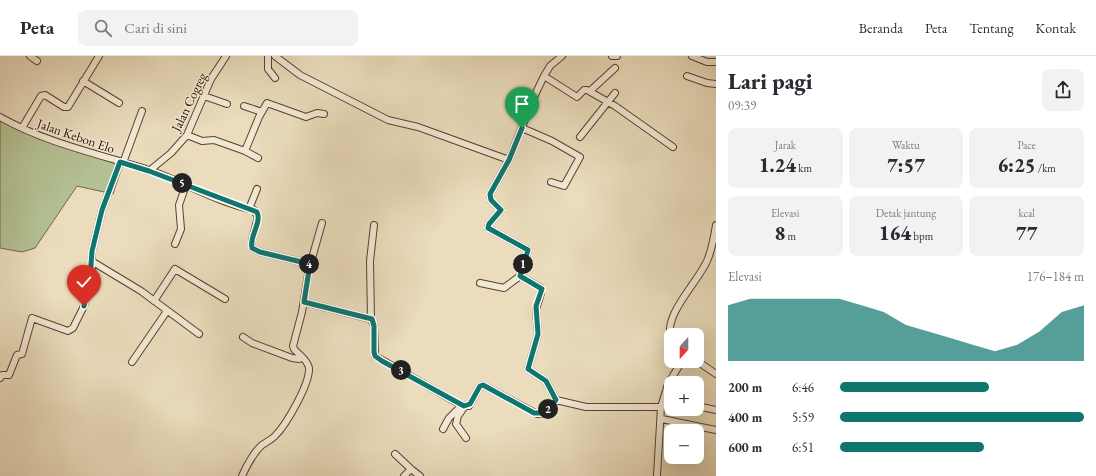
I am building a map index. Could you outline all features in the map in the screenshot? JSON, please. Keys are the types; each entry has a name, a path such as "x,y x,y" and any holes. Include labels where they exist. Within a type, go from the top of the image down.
{"street":[{"path":"30,56 37,61"},
{"path":"22,128 41,96 45,95 66,108 99,56"},
{"name":"Jalan Cogreg","path":"149,171 172,153 187,135 211,79 226,56"},
{"path":"268,56 268,69 275,78"},
{"path":"275,56 300,75 388,120 418,127 485,152 491,152 509,160"},
{"path":"480,284 504,288 520,276 528,250 488,228 489,224 501,210 491,200 490,194 509,160 533,99 544,76 550,66 562,56"},
{"path":"612,56 617,56"},
{"path":"692,56 707,62 716,62"},
{"path":"590,91 615,68"},
{"path":"544,76 578,97 584,90 590,91 607,101 673,147"},
{"path":"687,76 707,83 716,84"},
{"path":"83,81 119,103"},
{"path":"580,137 615,92"},
{"path":"204,96 227,104"},
{"path":"245,152 265,105 268,103 306,117 324,114"},
{"path":"244,106 262,112"},
{"path":"0,378 2,375 9,375 17,355 22,354 32,318 72,330 84,306 92,262 92,251 102,210 142,111"},
{"name":"Jalan Kebon Elo","path":"0,117 22,128 75,148 149,171 249,209"},
{"path":"522,128 552,141 580,158 564,186 551,182"},
{"path":"187,135 202,141 214,140 258,158"},
{"path":"175,244 181,229 179,205 186,185"},
{"path":"257,189 249,209 254,210 258,214 252,240 254,249 310,264"},
{"path":"242,476 257,451 281,428 301,394 309,368 293,346 304,302 310,264 322,223"},
{"path":"374,225 370,261 375,356 463,406"},
{"path":"670,328 672,321 685,296 707,261 716,225"},
{"path":"92,262 118,276 199,334"},
{"path":"154,301 175,269 225,299"},
{"path":"520,276 541,288 542,291 536,306 538,334 528,369 546,381 556,400 586,407 661,407"},
{"path":"304,302 372,319"},
{"path":"132,362 167,311"},
{"path":"243,338 252,343 292,358 299,359 302,357"},
{"path":"704,366 716,374"},
{"path":"443,429 448,418 455,414 463,406 470,404 480,386 483,385 537,414 544,413 556,400"},
{"path":"657,476 662,419 661,407 664,400"},
{"path":"463,406 456,424 466,438"},
{"path":"704,407 716,410"},
{"path":"662,419 716,430"},
{"path":"395,454 420,476"},
{"path":"404,476 411,469"}],"green space":[{"path":"0,117 123,164 113,194 77,186 35,248 22,252 0,248"}],"route":[{"path":"84,306 90,278 92,251 95,244 102,210 120,162 149,171 257,212 258,217 251,244 252,248 270,255 310,264 304,302 372,319 374,326 374,352 378,359 464,406 469,406 480,386 483,385 534,413 544,413 556,400 546,381 533,374 528,369 538,334 536,306 542,289 520,276 528,250 492,232 488,228 489,224 501,210 500,206 491,200 490,194 509,160 522,128"}]}
